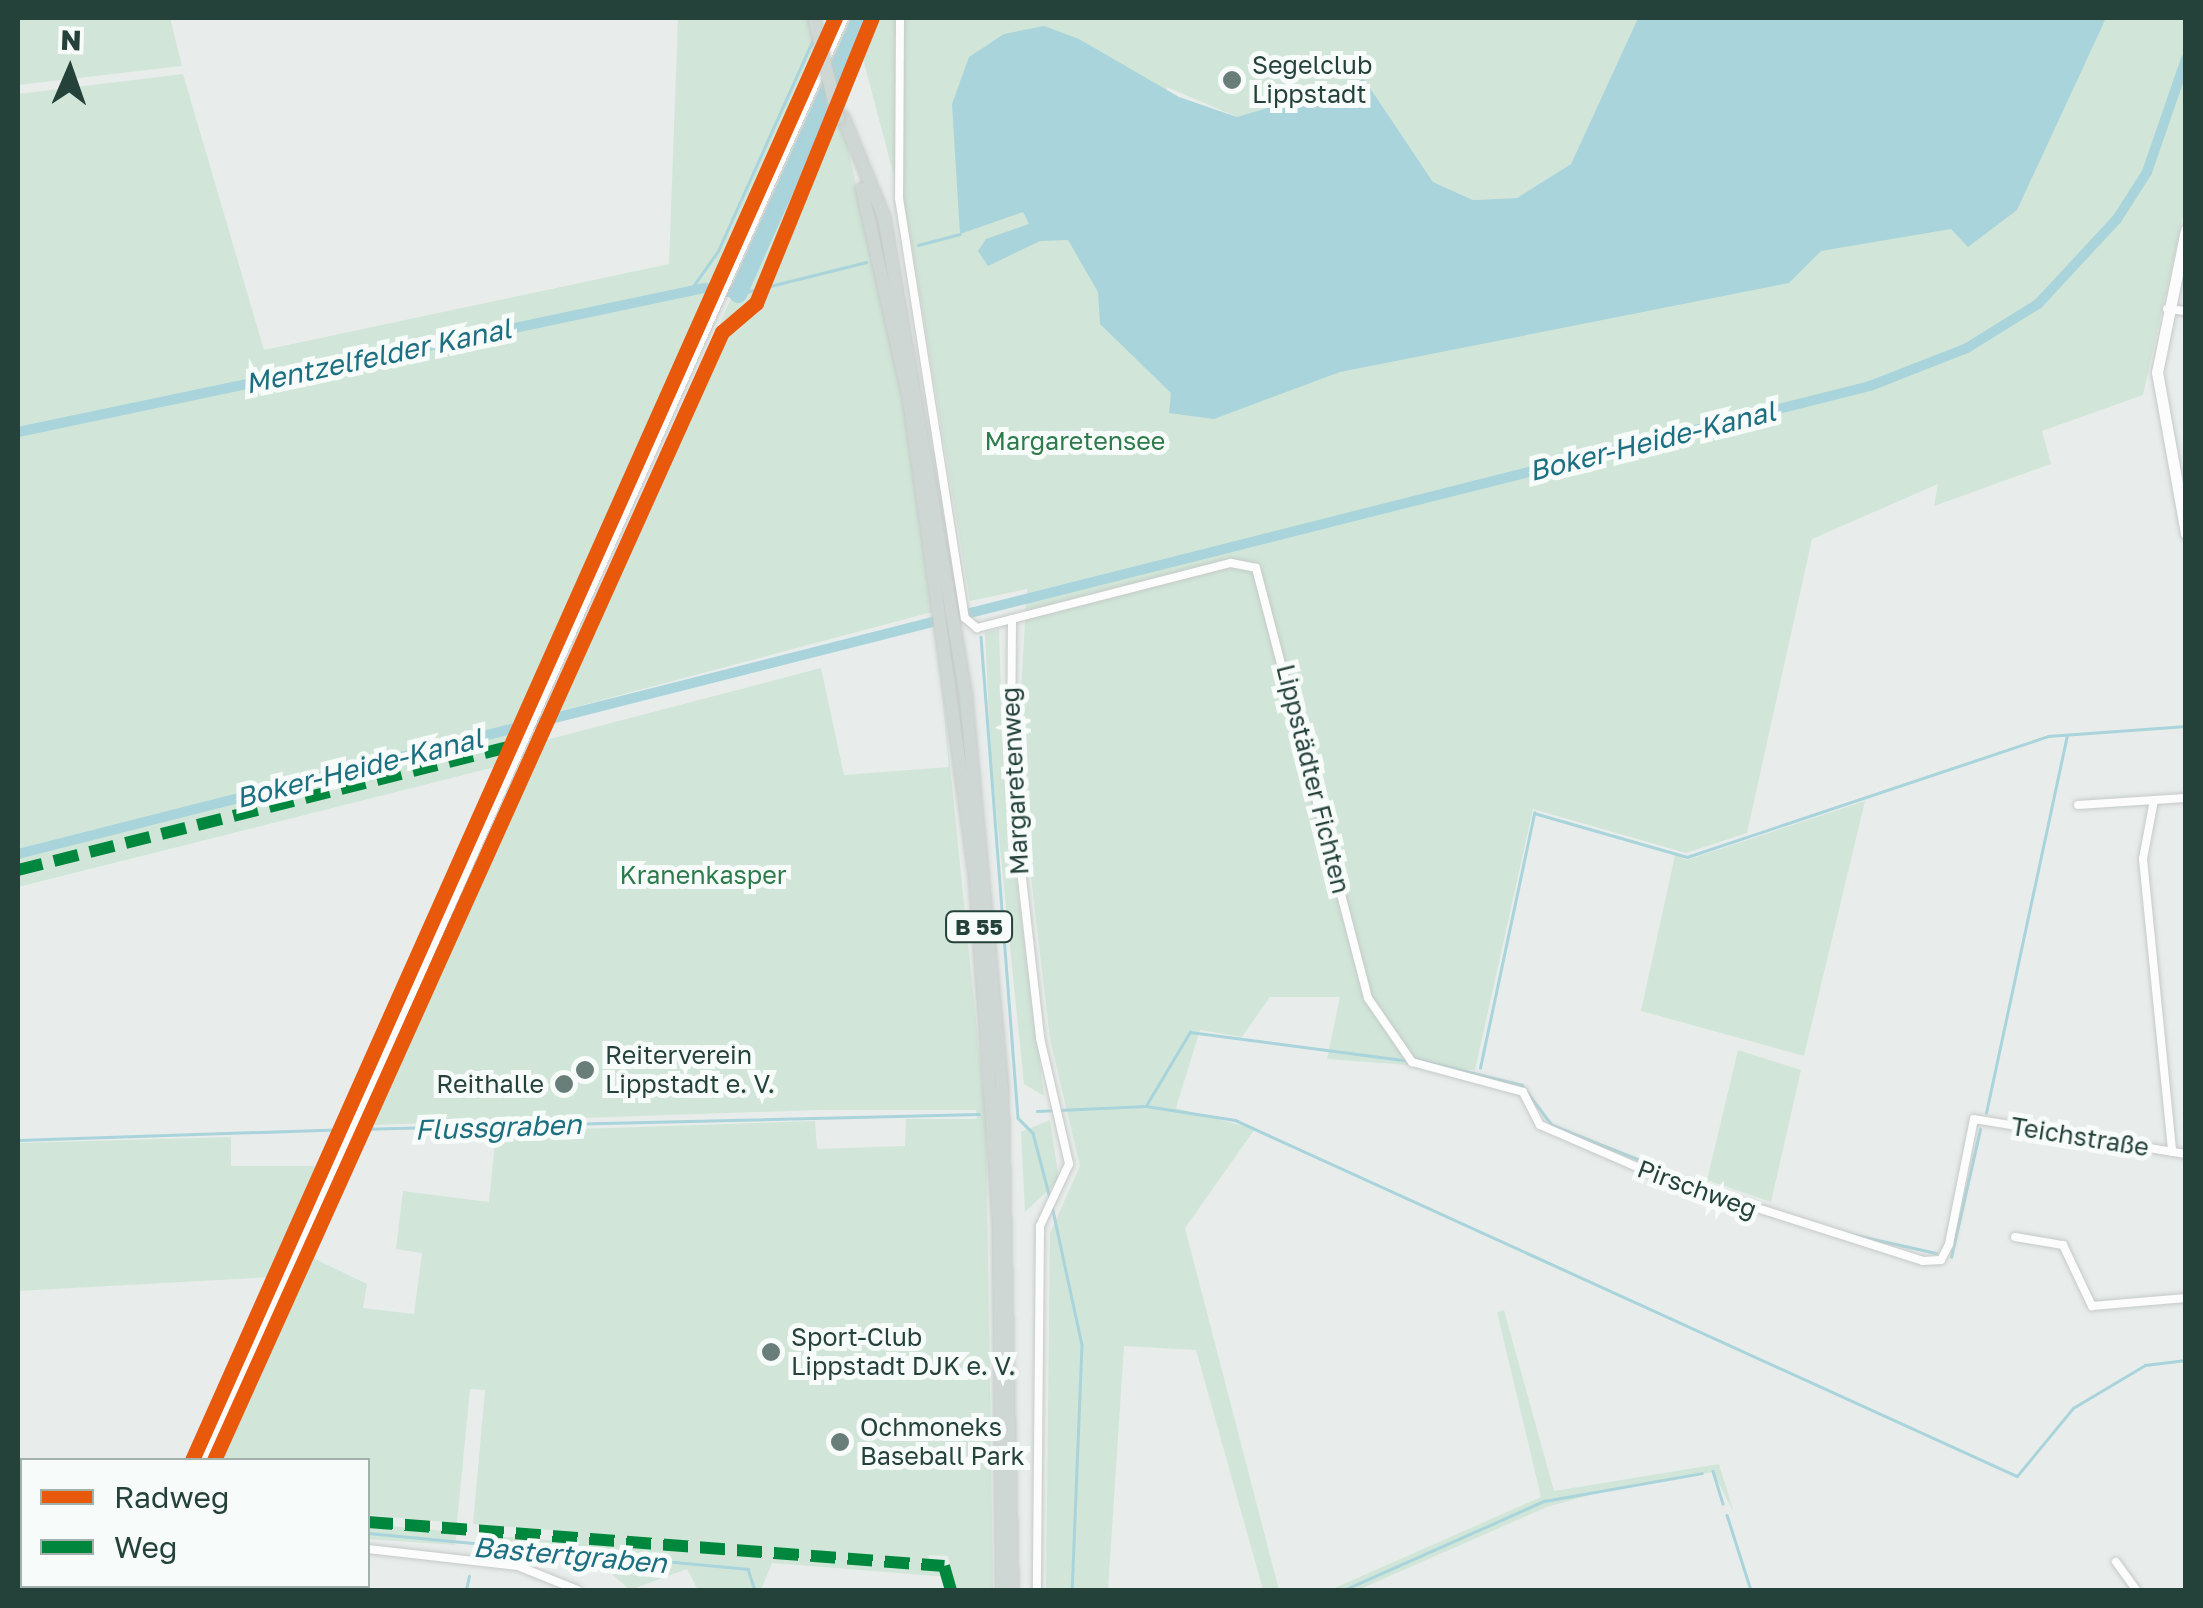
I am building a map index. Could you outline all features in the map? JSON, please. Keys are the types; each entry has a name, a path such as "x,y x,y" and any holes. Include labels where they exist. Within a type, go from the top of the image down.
{"main road":[{"name":"B 55","path":"817,18 840,118 874,219 910,399 963,762 999,1226 1002,1590"},
{"name":"B 55","path":"840,118 884,217 966,699 1002,1089 1012,1590"}],"street":[{"path":"204,1458 358,1122 842,18"},
{"path":"900,18 899,198 964,618 978,628 1012,619"},
{"path":"2186,230 2168,309 2158,403 2186,533"},
{"path":"2168,309 2186,311"},
{"name":"Lippstädter Fichten","path":"1012,619 1251,563 1368,998"},
{"name":"Margaretenweg","path":"1012,619 1011,782 1054,1099 1069,1164 1060,1196 1040,1226 1037,1590"},
{"path":"2078,804 2184,798"},
{"path":"2154,800 2143,859 2172,1152"},
{"name":"Pirschweg","path":"1368,998 1412,1062 1523,1092 1540,1126 1660,1177 1923,1261 1941,1260 1949,1244 1974,1119"},
{"name":"Teichstraße","path":"1974,1119 2186,1154"},
{"path":"2015,1237 2063,1245 2092,1306 2186,1298"},
{"path":"370,1549 518,1566 577,1590"},
{"path":"2116,1562 2136,1590"}],"green space":[{"path":"18,18 170,18 182,66 18,85"},
{"path":"678,18 819,18 822,32 499,766 18,887 18,94 183,74 264,350 669,264"},
{"path":"880,18 1638,18 1571,164 1517,198 1473,200 1433,182 1364,79 1237,117 1167,87 1136,333 2078,18 2185,18 2185,208 2143,395 2042,431 2051,464 1934,506 1938,484 1812,539 1747,833 1686,853 1533,809 1475,1070 1327,1059 1340,997 1270,997 1242,1037 1200,1030 1176,1108 1255,1129 1185,1228 1279,1590 1263,1590 1196,1350 1124,1346 1108,1590 1046,1590 1050,1233 1080,1166 1050,1039 1017,757 1027,589 970,601 911,240 862,55"},
{"path":"831,70 903,400 932,612 549,714"},
{"path":"999,629 1004,782 1044,1096 1024,1084 991,760 985,633"},
{"name":"Kranenkasper","path":"938,648 986,1119 993,1590 956,1590 948,1556 929,1555 928,1566 949,1577 772,1563 761,1590 698,1590 687,1569 630,1590 605,1568 481,1555 481,1535 561,1541 563,1531 473,1524 485,1390 470,1389 457,1523 370,1515 370,1458 217,1458 313,1258 367,1284 363,1308 414,1314 422,1253 396,1249 403,1191 489,1202 496,1132 815,1121 817,1149 905,1146 906,1119 977,1119 976,1110 819,1110 373,1125 542,741 821,668 844,775 949,767"},
{"path":"1865,801 1804,1056 1641,1011 1675,855 1687,860"},
{"path":"1738,1050 1801,1070 1771,1202 1707,1180"},
{"path":"1050,1120 1059,1180 1025,1212 1021,1132"},
{"path":"231,1137 231,1166 318,1166 272,1277 18,1291 18,1143"},
{"path":"1504,1310 1554,1491 1719,1464 1734,1513 1713,1472 1608,1490 1547,1507 1358,1590 1330,1590 1541,1497 1497,1312"},
{"path":"370,1524 457,1532 455,1545 370,1539"}],"water":[{"name":"Margaretensee","path":"1638,18 2106,18 2017,210 1968,247 1951,229 1821,251 1789,283 1340,372 1214,419 1169,413 1171,393 1100,324 1098,292 1068,240 1040,241 988,266 978,251 986,239 1029,224 1023,212 960,234 952,104 969,57 1004,34 1044,26 1079,39 1179,97 1237,117 1364,79 1433,182 1473,200 1517,198 1571,164"}],"waterway":[{"path":"738,294 861,18"},
{"path":"689,292 718,251 814,37"},
{"name":"Boker-Heide-Kanal","path":"970,613 1870,386 1967,348 2038,304 2117,219 2147,172 2186,59"},
{"path":"918,245 960,234"},
{"path":"738,294 866,262"},
{"name":"Mentzelfelder Kanal","path":"18,432 705,288 738,294"},
{"name":"Boker-Heide-Kanal","path":"18,854 933,622"},
{"path":"981,637 1018,1118 1033,1133 1050,1198"},
{"path":"1480,1068 1534,813 1687,857 2048,736 2186,726"},
{"path":"1986,1113 2067,736"},
{"path":"1147,1104 1190,1032 1404,1060"},
{"path":"1412,1058 1522,1085 1552,1125 1733,1197"},
{"path":"1037,1111 1146,1106 1235,1120 2017,1476 2073,1408 2145,1365 2186,1360"},
{"name":"Flussgraben","path":"356,1129 979,1114"},
{"name":"Flussgraben","path":"18,1140 343,1129"},
{"path":"1951,1257 1980,1129"},
{"path":"1052,1206 1082,1345 1072,1590"},
{"path":"1846,1233 1936,1253"},
{"path":"1713,1471 1723,1503"},
{"path":"1344,1590 1544,1501 1702,1473"},
{"path":"1727,1515 1751,1590"},
{"name":"Bastertgraben","path":"370,1533 748,1569 755,1590"},
{"path":"466,1590 469,1576"}],"marked path":[{"path":"18,870 512,746"},
{"path":"370,1522 944,1566 951,1590"}],"cycle path":[{"path":"193,1458 835,18"},
{"path":"215,1458 722,332 756,303 872,18"}],"place":[{"name":"Segelclub Lippstadt","path":"1232,80"},
{"name":"Reiterverein Lippstadt e. V.","path":"585,1070"},
{"name":"Reithalle","path":"564,1084"},
{"name":"Sport-Club Lippstadt DJK e. V.","path":"771,1352"},
{"name":"Ochmoneks Baseball Park","path":"840,1442"}]}
